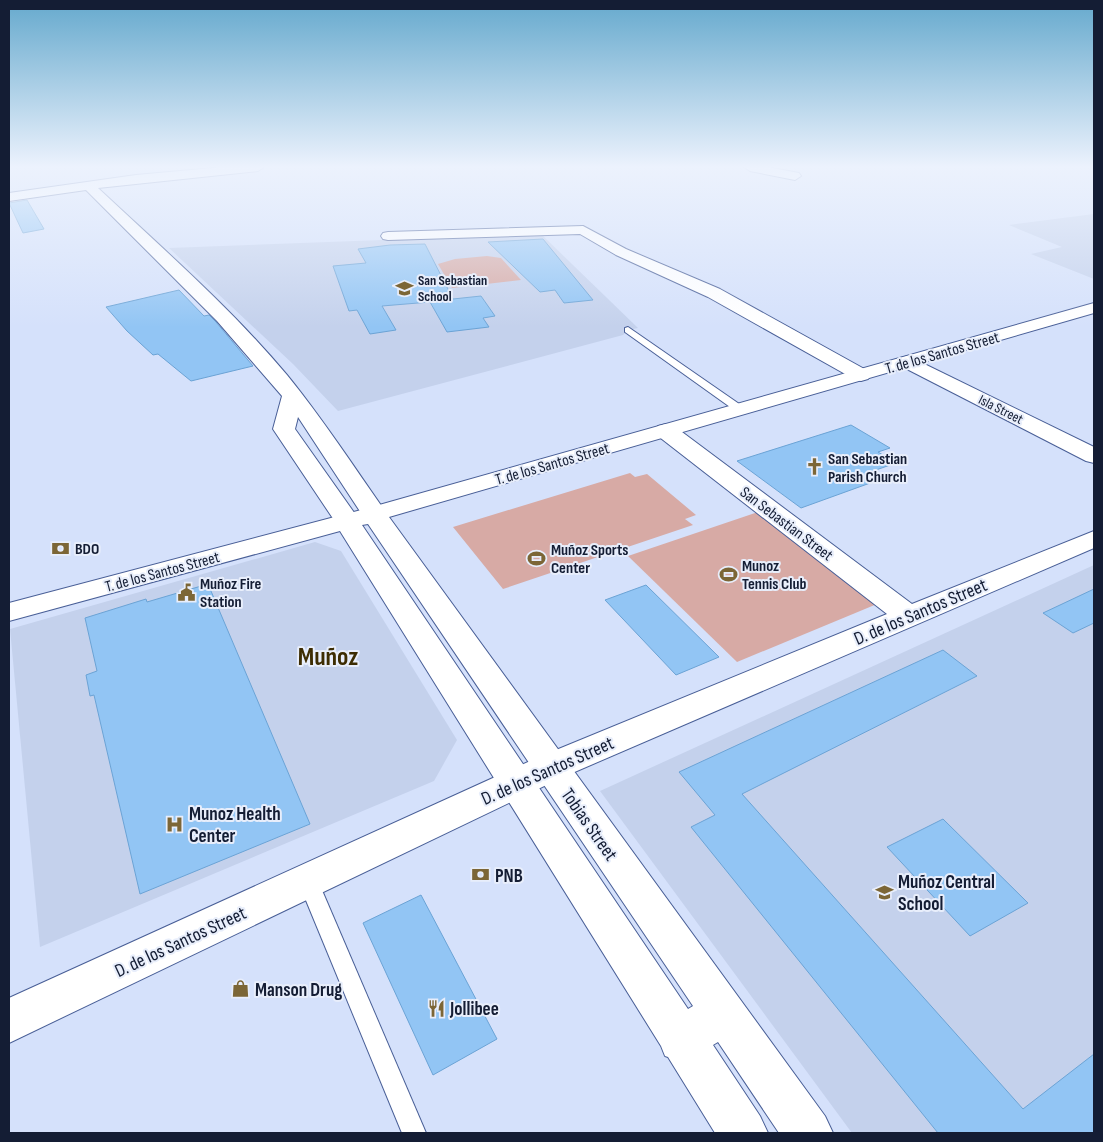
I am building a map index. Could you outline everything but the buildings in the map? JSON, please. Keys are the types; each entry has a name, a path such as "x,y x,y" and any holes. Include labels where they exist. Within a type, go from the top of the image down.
{"street":[{"path":"124,220 210,303 267,363 292,396 284,429 361,518 516,784 743,1133"},
{"path":"388,236 585,231 621,252 714,293 862,375"},
{"name":"T. de los Santos Street","path":"9,612 361,518 1094,308"},
{"name":"Isla Street","path":"908,362 1094,456"},
{"name":"San Sebastian Street","path":"666,431 908,616"},
{"name":"Tobias Street","path":"361,518 551,767 808,1133"},
{"name":"D. de los Santos Street","path":"9,1022 551,767 1094,539"},
{"path":"681,1040 722,1013"}],"lane":[{"path":"628,330 741,410"},
{"path":"308,881 414,1133"}],"shaded area":[{"path":"1045,220 1094,220 1094,279 1031,254 1062,247 1009,225"},
{"name":"San Sebastian School","path":"541,234 638,328 628,330 623,335 338,411 293,364 169,248"},
{"path":"487,256 501,258 521,280 452,288 438,264 455,259"},
{"name":"Muñoz Sports Center","path":"630,473 635,477 647,474 696,515 685,519 693,525 503,589 453,527"},
{"path":"758,512 877,604 737,662 628,556"},
{"path":"315,542 341,551 457,740 434,781 40,947 10,629"},
{"name":"Muñoz Central School","path":"1094,565 1094,1133 852,1133 600,791"}],"place":[{"name":"San Sebastian School","path":"404,288"},
{"name":"San Sebastian Parish Church","path":"814,467"},
{"name":"BDO","path":"61,548"},
{"name":"Muñoz Sports Center","path":"537,558"},
{"name":"Munoz Tennis Club","path":"728,574"},
{"name":"Muñoz Fire Station","path":"186,592"},
{"name":"Munoz Health Center","path":"175,824"},
{"name":"PNB","path":"481,875"},
{"name":"Muñoz Central School","path":"884,892"},
{"name":"Manson Drug","path":"241,989"},
{"name":"Jollibee","path":"436,1008"}],"district":[{"name":"Muñoz","path":"328,656"}]}
